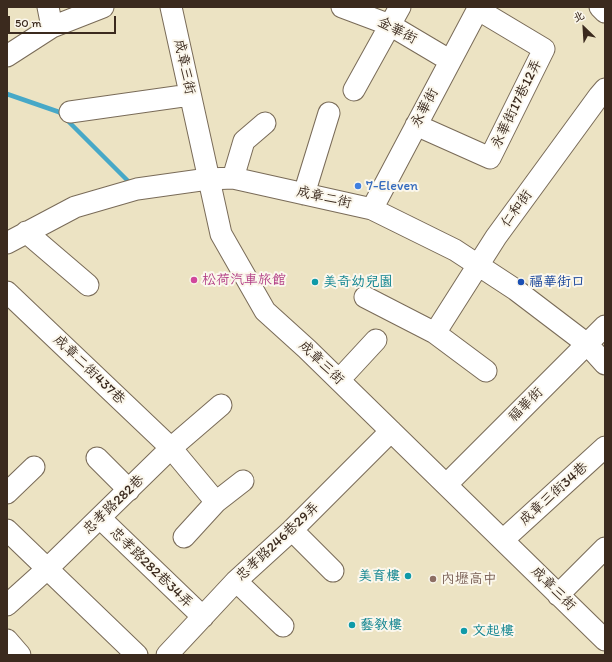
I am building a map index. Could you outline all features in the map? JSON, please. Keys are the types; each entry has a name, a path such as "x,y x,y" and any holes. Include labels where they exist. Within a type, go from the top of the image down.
{"street":[{"path":"48,7 52,27"},
{"path":"7,56 52,27 103,7"},
{"name":"成章三街","path":"171,7 221,234 265,311 447,484 605,640"},
{"name":"金華街","path":"342,7 390,25 450,60"},
{"path":"354,90 400,7"},
{"path":"600,7 605,12"},
{"name":"永華街17巷12弄","path":"416,125 490,158 544,49 478,8"},
{"name":"永華街","path":"372,209 478,8"},
{"name":"仁和街","path":"435,333 496,237 605,89"},
{"path":"70,112 190,95"},
{"path":"304,194 329,113"},
{"path":"233,178 244,141 265,124"},
{"name":"成章二街","path":"7,243 75,207 137,189 208,179 233,178 372,209 455,250 516,290 587,344 605,364"},
{"path":"26,232 88,285"},
{"name":"成章二街437巷","path":"7,292 171,448 216,502"},
{"path":"365,297 435,333 486,371"},
{"name":"福華街","path":"447,484 605,326"},
{"path":"339,380 376,340"},
{"name":"忠孝路282巷","path":"7,605 47,569 171,448 221,405"},
{"name":"忠孝路246巷29弄","path":"168,655 236,581 292,530 391,431"},
{"name":"成章三街34巷","path":"503,540 605,448"},
{"path":"97,458 129,490"},
{"path":"7,493 34,467"},
{"path":"184,537 216,502 244,480"},
{"name":"忠孝路282巷34弄","path":"100,518 203,617"},
{"path":"7,530 137,655"},
{"path":"292,530 333,571"},
{"path":"558,595 605,548"},
{"path":"236,581 283,626"},
{"path":"7,640 20,655"}],"waterway":[{"path":"7,94 59,112 132,185"}],"place":[{"name":"7-Eleven","path":"358,186"},
{"name":"松荷汽車旅館","path":"194,280"},
{"name":"美奇幼兒園","path":"315,282"},
{"name":"福華街口","path":"521,282"},
{"name":"美育樓","path":"408,576"},
{"name":"內壢高中","path":"433,579"},
{"name":"藝教樓","path":"352,625"},
{"name":"文起樓","path":"464,631"}]}
